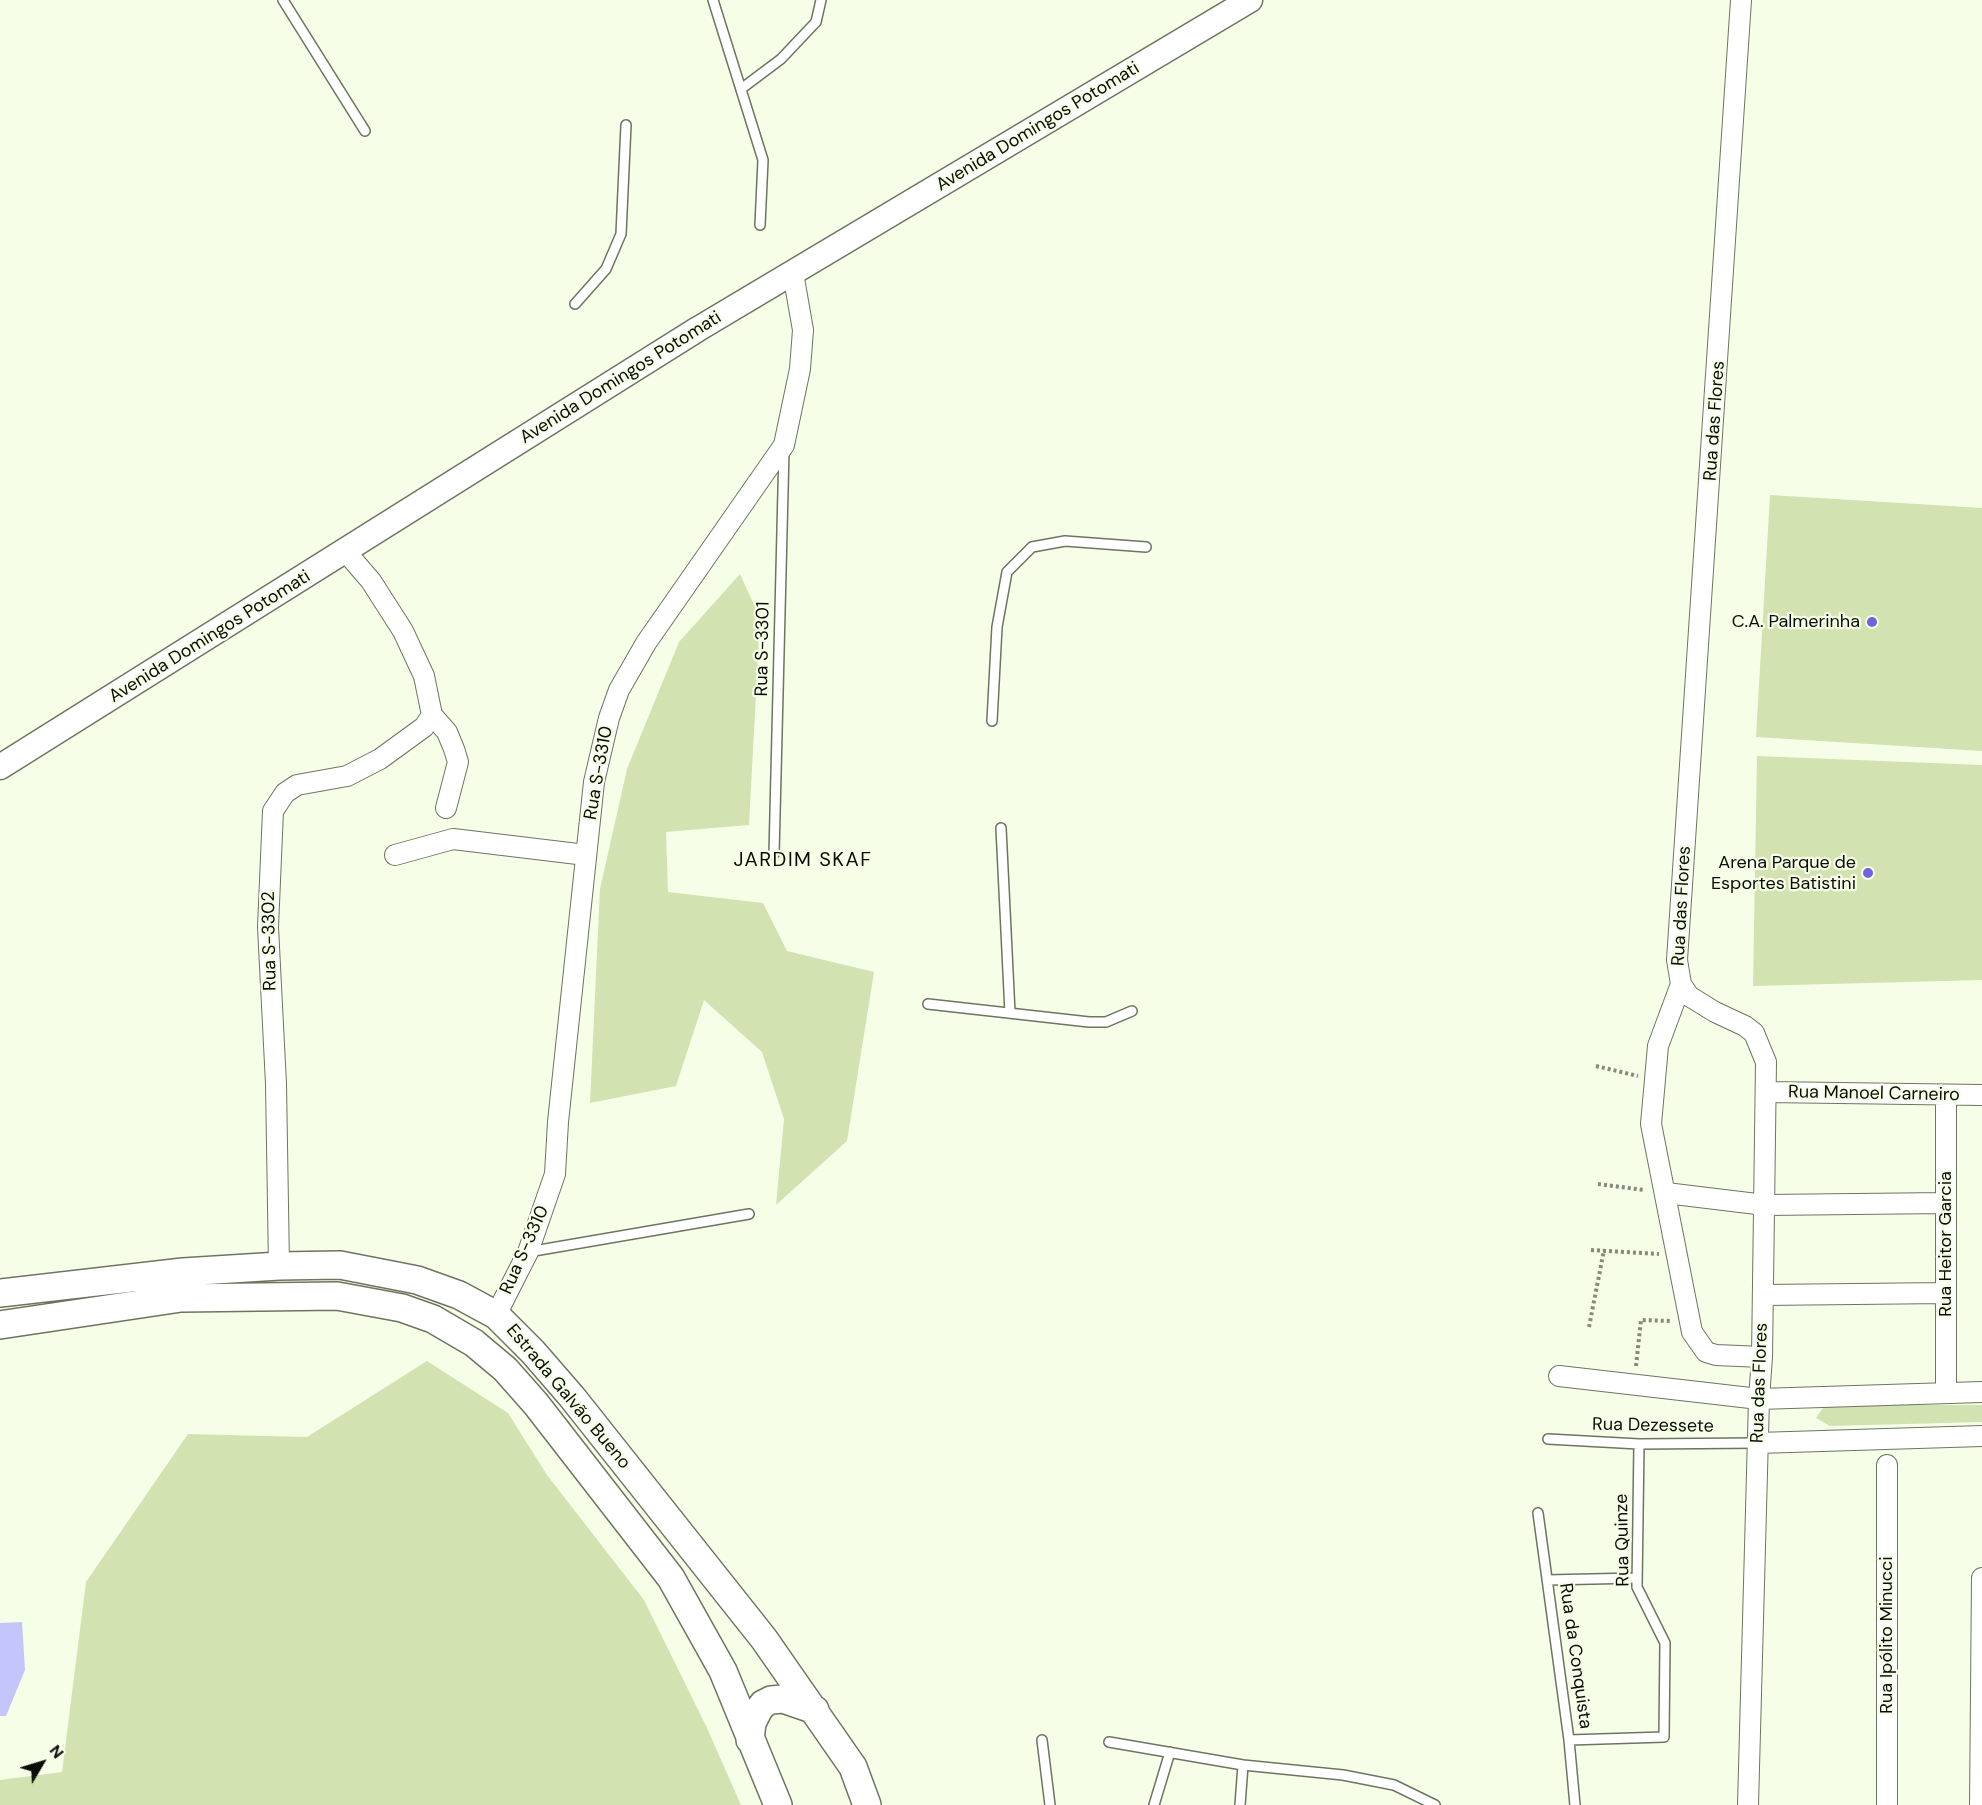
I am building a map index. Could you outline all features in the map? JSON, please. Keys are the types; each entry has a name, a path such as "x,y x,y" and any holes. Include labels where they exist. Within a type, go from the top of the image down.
{"main road":[{"name":"Estrada Galvão Bueno","path":"0,1293 183,1272 340,1265 399,1275 459,1295 496,1315 533,1352 572,1397 764,1639 853,1767 867,1805"},
{"name":"Estrada Galvão Bueno","path":"0,1325 181,1298 262,1295 337,1296 402,1308 433,1319 474,1343 505,1369 631,1524 671,1578 723,1671 778,1805"},
{"path":"750,1740 755,1717 763,1704 771,1700 783,1699 815,1710"}],"street":[{"name":"Avenida Domingos Potomati","path":"0,767 346,552 678,341 1250,0"},
{"name":"Rua das Flores","path":"1742,0 1677,960 1681,984 1697,1002 1745,1026 1754,1033 1766,1062 1762,1357 1748,1805"},
{"name":"Rua S-3310","path":"496,1315 528,1252 555,1174 558,1122 594,782 609,718 619,690 683,586 784,445 800,369 803,330 793,273"},
{"path":"346,552 371,580 403,631 424,676 432,715 447,732 458,762 446,808"},
{"name":"Rua S-3302","path":"279,1266 276,1084 268,927 273,811 285,793 297,785 347,776 380,759 424,727 432,715"},
{"path":"395,855 453,839 586,855"},
{"path":"1681,984 1663,1029 1653,1079 1650,1124 1666,1193 1692,1332 1706,1352 1716,1355 1762,1357"},
{"name":"Rua Manoel Carneiro","path":"1767,1092 1982,1095"},
{"name":"Rua Heitor Garcia","path":"1946,1095 1946,1393"},
{"path":"1666,1193 1765,1205 1946,1203"},
{"path":"1763,1295 1946,1293"},
{"path":"1559,1376 1759,1399 1982,1392"},
{"path":"1758,1443 1982,1436"},
{"name":"Rua Ipólito Minucci","path":"1887,1465 1887,1805"},
{"path":"1980,1805 1982,1578"}],"lane":[{"path":"283,0 365,132"},
{"path":"713,0 763,160 760,225"},
{"path":"741,89 781,59 816,22 821,0"},
{"path":"575,304 606,269 621,234 626,125"},
{"name":"Rua S-3301","path":"774,854 784,445"},
{"path":"992,721 998,627 1006,572 1032,547 1065,541 1146,547"},
{"path":"1001,828 1010,1013"},
{"path":"928,1004 1106,1022 1132,1011"},
{"path":"528,1252 749,1214"},
{"name":"Rua Dezessete","path":"1548,1439 1639,1444 1758,1443"},
{"name":"Rua Quinze","path":"1569,1740 1664,1737 1665,1643 1656,1621 1643,1602 1637,1578 1639,1444"},
{"name":"Rua da Conquista","path":"1538,1513 1569,1740 1575,1805"},
{"path":"1547,1580 1637,1578"},
{"path":"1042,1740 1050,1805"},
{"path":"1109,1742 1243,1765 1342,1774 1394,1785 1436,1805"},
{"path":"1154,1805 1170,1752"},
{"path":"1240,1805 1243,1765"}],"path":[{"path":"1596,1066 1653,1079"},
{"path":"1598,1184 1666,1193"},
{"path":"1591,1250 1677,1255"},
{"path":"1589,1327 1604,1250"},
{"path":"1634,1385 1641,1320 1690,1321"}],"green space":[{"name":"C.A. Palmerinha","path":"1770,495 1982,508 1982,751 1756,737"},
{"path":"740,574 760,618 749,825 666,832 668,892 763,903 787,951 874,972 847,1141 776,1205 784,1119 762,1052 704,1000 676,1086 590,1103 600,889 627,769 679,642"},
{"name":"Arena Parque de Esportes Batistini","path":"1757,756 1982,765 1982,980 1753,986"},
{"path":"427,1361 508,1413 547,1475 644,1600 707,1728 741,1805 0,1805 0,1780 62,1772 86,1582 188,1434 307,1437"},
{"path":"1825,1405 1982,1405 1982,1422 1830,1426 1816,1418"}],"water":[{"path":"22,1622 25,1670 6,1716 0,1716 0,1623"}],"place":[{"name":"C.A. Palmerinha","path":"1872,622"},
{"name":"Arena Parque de Esportes Batistini","path":"1868,873"}],"district":[{"name":"JARDIM SKAF","path":"803,861"}]}
